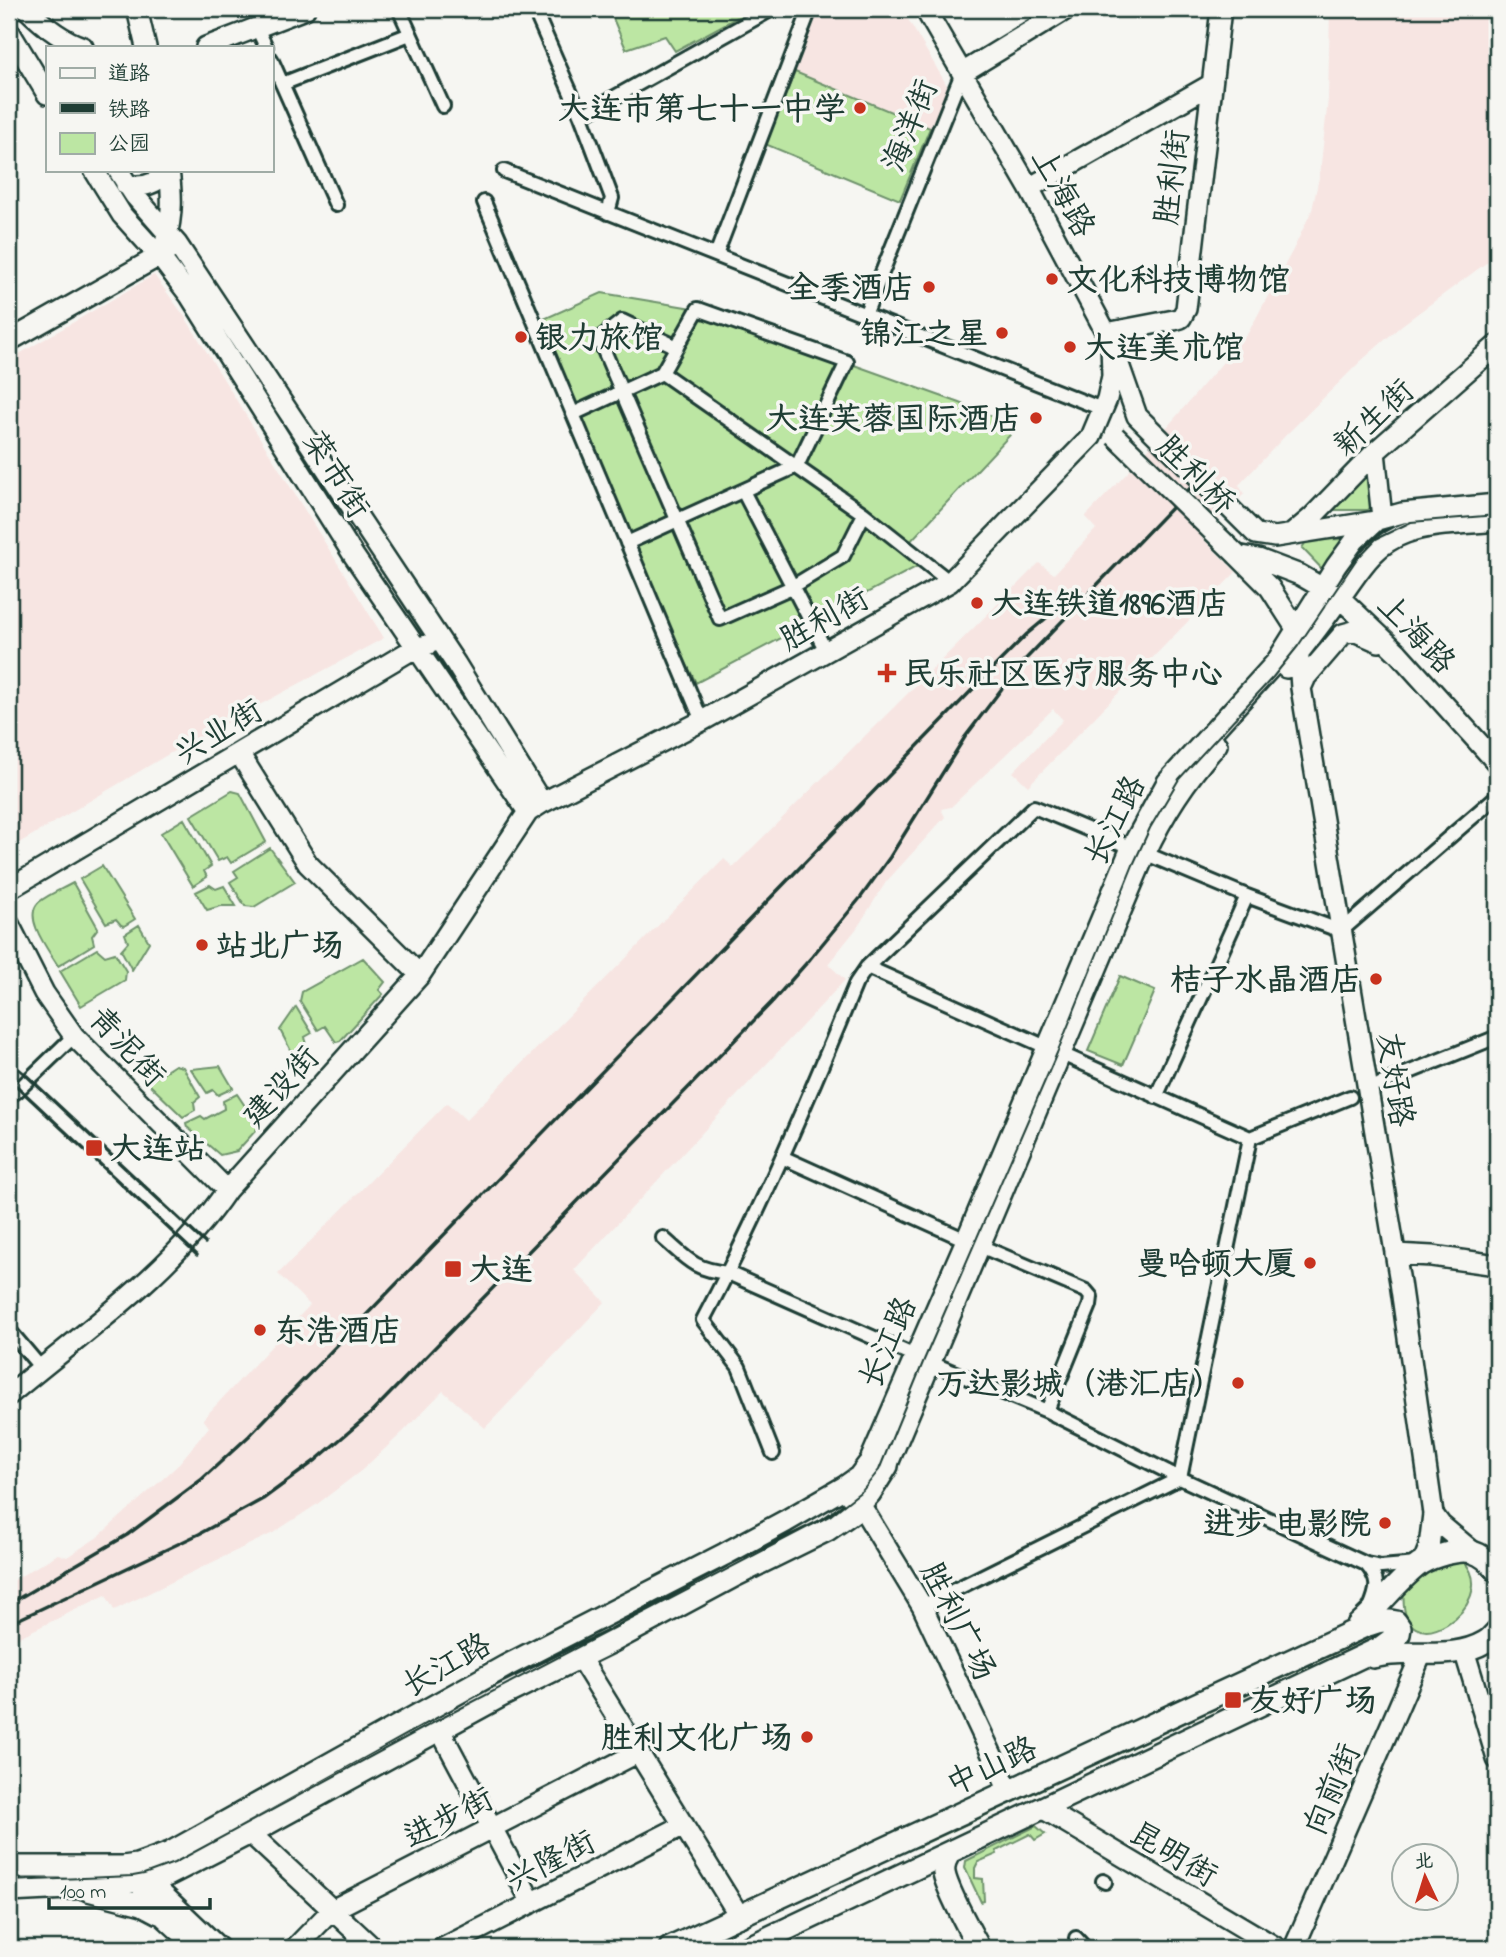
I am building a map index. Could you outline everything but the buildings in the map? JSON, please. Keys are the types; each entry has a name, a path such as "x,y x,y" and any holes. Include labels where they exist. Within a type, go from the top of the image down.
{"main road":[{"path":"26,9 42,24 78,46"},
{"path":"26,9 47,46"},
{"path":"137,9 146,46"},
{"path":"209,46 305,9"},
{"name":"上海路","path":"925,9 1029,188 1109,338 1137,416"},
{"name":"海洋街","path":"962,73 1068,9"},
{"name":"胜利街","path":"1109,338 1174,320 1181,317 1186,309 1222,9"},
{"path":"9,32 46,92"},
{"path":"1029,188 1212,84"},
{"name":"菜市街","path":"95,172 122,215 190,296 415,648 535,802"},
{"path":"122,177 137,187 147,185 166,172"},
{"path":"9,341 160,257 173,238 173,195 168,172"},
{"path":"122,177 173,238 456,664 535,802"},
{"path":"1109,338 1112,376 1101,412 1137,416"},
{"name":"新生街","path":"1291,534 1311,518 1375,452 1497,345"},
{"name":"胜利街","path":"535,802 700,717 946,579 1091,437 1101,412"},
{"name":"胜利街","path":"946,579 1101,412"},
{"name":"胜利桥","path":"1137,416 1256,534 1275,537 1291,534"},
{"name":"胜利桥","path":"1091,437 1098,431 1105,430 1115,436 1270,589 1297,630"},
{"path":"1375,452 1379,519"},
{"path":"1291,534 1413,511 1497,504"},
{"name":"长江路","path":"9,1867 166,1875 250,1833 501,1696 827,1530 860,1504 878,1481 877,1465 1167,782 1276,663 1355,540 1379,519"},
{"name":"长江路","path":"1138,851 1186,781 1298,654 1363,563 1379,548 1407,532 1425,528 1497,522"},
{"path":"1300,575 1288,560 1287,552 1291,545 1305,535 1324,528"},
{"name":"上海路","path":"1237,555 1258,559 1300,575 1340,598 1398,653 1497,763"},
{"name":"友好路","path":"1297,630 1301,688 1395,1254 1433,1514 1432,1534 1423,1563"},
{"path":"1301,688 1306,677 1343,634 1355,632 1398,653"},
{"path":"415,648 430,644 456,664"},
{"name":"兴业街","path":"9,889 415,648"},
{"path":"239,753 308,864 420,975"},
{"name":"建设街","path":"9,1395 115,1309 197,1230 227,1190 420,975 535,802"},
{"name":"青泥街","path":"9,924 44,993 74,1037 227,1190"},
{"path":"1395,1254 1497,1265"},
{"name":"长江路","path":"9,1891 108,1886 136,1873 465,1689 725,1554 840,1490 877,1465"},
{"name":"胜利广场","path":"840,1490 860,1504 922,1606 1009,1791"},
{"path":"1433,1514 1441,1525 1489,1561"},
{"path":"1339,1638 1359,1624 1405,1577 1423,1563 1454,1552 1489,1561"},
{"path":"1339,1638 1380,1621 1396,1622 1400,1628 1399,1634 1391,1641 1344,1665"},
{"path":"1344,1665 1385,1654 1464,1650 1485,1642 1497,1631"},
{"name":"中山路","path":"670,1948 1339,1638"},
{"path":"1464,1650 1497,1759"},
{"name":"向前街","path":"1294,1948 1422,1653"},
{"path":"579,1656 740,1917"},
{"name":"中山路","path":"759,1946 1344,1665"},
{"path":"440,1730 532,1903"},
{"name":"进步街","path":"295,1948 332,1910 639,1752"},
{"name":"昆明街","path":"1042,1808 1277,1948"},
{"name":"兴隆街","path":"443,1948 684,1825"},
{"path":"250,1833 373,1948"},
{"path":"950,1852 945,1861 944,1873 979,1948"},
{"path":"136,1873 163,1916"},
{"path":"136,1873 219,1948"},
{"path":"909,1873 918,1873 930,1881 964,1948"},
{"path":"73,1889 105,1894 142,1905 163,1916 198,1948"}],"street":[{"path":"399,9 443,106"},
{"path":"534,9 581,116 612,198 608,213"},
{"path":"581,116 772,9"},
{"path":"716,256 810,9"},
{"path":"257,28 266,46"},
{"path":"282,84 410,34"},
{"path":"273,64 336,205"},
{"name":"海洋街","path":"865,315 962,73"},
{"path":"504,171 1101,412"},
{"path":"482,197 700,717"},
{"path":"573,414 662,373 698,309 847,362 797,466 627,543"},
{"path":"677,347 622,321 599,339 720,619 792,587 843,556 864,514"},
{"path":"662,373 864,514 946,579"},
{"path":"743,491 824,647"},
{"path":"773,1453 739,1367 703,1320 782,1157 856,983 867,967 1034,807 1247,896 1341,931 1497,796"},
{"path":"1156,1097 1247,896"},
{"path":"867,967 1250,1138 1350,1097"},
{"path":"9,1096 74,1037"},
{"path":"1380,1084 1497,1037"},
{"path":"1181,1478 1250,1138"},
{"path":"782,1157 1086,1291 1091,1297 1090,1305 1047,1411"},
{"path":"663,1238 693,1264 708,1272 727,1273 1047,1411 1181,1478 1366,1564 1381,1567 1423,1563"},
{"path":"9,1330 41,1368"},
{"path":"922,1606 1181,1478"},
{"path":"1359,1624 1370,1610 1377,1585 1375,1574 1366,1564"}],"shaded area":[{"name":"大连市第七十一中学","path":"819,9 902,9 949,89 900,200 765,144"},
{"path":"1330,9 1497,9 1497,255 1402,325 1362,360 1239,485 1244,494 1201,537 1236,572 1028,786 1013,772 1063,720 1053,709 951,807 941,809 945,817 886,882 857,928 828,964 845,980 574,1270 605,1302 485,1428 443,1391 362,1470 273,1533 114,1610 106,1595 9,1642 9,1583 58,1554 67,1557 98,1537 176,1467 209,1427 203,1419 310,1305 278,1274 447,1103 466,1120 724,859 733,867 1039,563 1054,574 1096,529 1085,517 1131,469 1248,333 1312,210 1320,173 1328,99"},
{"path":"154,275 185,317 384,638 172,752 9,849 9,360"}],"green space":[{"path":"609,9 753,9 675,51 665,36 626,49"},
{"path":"795,72 930,128 900,200 765,144"},
{"path":"602,293 698,309 960,403 1009,423 1010,435 906,546 920,565 696,683 627,543 535,323"},
{"path":"1370,467 1375,503 1368,510 1324,510"},
{"path":"1344,539 1326,573 1302,548 1307,540"},
{"path":"232,791 240,793 266,842 231,863 227,857 218,861 191,816"},
{"path":"184,819 211,866 204,871 207,877 193,886 161,833"},
{"path":"270,848 295,882 254,907 245,906 230,882 238,877 234,871"},
{"path":"102,866 135,919 124,926 116,919 106,923 80,879"},
{"path":"73,883 98,928 92,936 94,944 58,966 35,925 35,908 43,899"},
{"path":"210,885 216,889 224,886 236,906 207,910 196,892"},
{"path":"139,925 149,942 132,970 121,950 128,942 125,934"},
{"path":"97,949 105,956 115,953 126,971 125,980 81,1006 60,971"},
{"path":"363,958 385,982 379,990 383,994 340,1041 336,1042 325,1026 318,1030 300,1001 302,992"},
{"path":"1120,976 1155,991 1123,1065 1088,1051"},
{"path":"296,1007 312,1033 305,1037 302,1047 292,1053 280,1030"},
{"path":"175,1065 183,1067 200,1097 194,1102 195,1110 183,1117 150,1085 150,1081"},
{"path":"220,1066 233,1088 218,1095 213,1090 207,1093 191,1069"},
{"path":"237,1094 259,1127 237,1151 220,1155 187,1127 186,1123 201,1116 205,1119 224,1109 223,1101"},
{"path":"1463,1561 1472,1578 1471,1596 1461,1612 1447,1624 1430,1630 1416,1628 1406,1615 1404,1590 1431,1564"},
{"path":"1375,1631 1377,1634 917,1847 916,1844"},
{"path":"1036,1826 1045,1834 1035,1840 1030,1834 978,1862 975,1878 983,1879 984,1901 981,1902 965,1868 966,1861"}],"tram line":[{"path":"9,1881 133,1876 174,1863 442,1718 831,1515 863,1490 879,1470 1057,1053 1133,865 1150,828 1179,779 1273,677 1298,646 1356,560 1376,539 1411,522 1497,515"}],"railway":[{"path":"9,1624 199,1534 263,1499 316,1460 371,1413 772,1002 861,897 890,857 965,737 1019,666 1199,479"},
{"path":"9,1604 127,1535 201,1480 249,1436 1001,660 1027,634 1080,590"},
{"path":"9,1061 205,1243"},
{"path":"9,1079 197,1255"}],"place":[{"name":"大连市第七十一中学","path":"860,108"},
{"name":"文化科技博物馆","path":"1052,279"},
{"name":"全季酒店","path":"929,287"},
{"name":"锦江之星","path":"1002,333"},
{"name":"银力旅馆","path":"521,337"},
{"name":"大连美术馆","path":"1070,347"},
{"name":"大连芙蓉国际酒店","path":"1036,418"},
{"name":"大连铁道1896酒店","path":"977,603"},
{"name":"民乐社区医疗服务中心","path":"887,673"},
{"name":"站北广场","path":"202,945"},
{"name":"桔子水晶酒店","path":"1376,979"},
{"name":"大连站","path":"94,1148"},
{"name":"曼哈顿大厦","path":"1310,1263"},
{"name":"大连","path":"453,1269"},
{"name":"东浩酒店","path":"260,1330"},
{"name":"万达影城（港汇店）","path":"1238,1383"},
{"name":"进步 电影院","path":"1385,1523"},
{"name":"友好广场","path":"1233,1700"},
{"name":"胜利文化广场","path":"807,1737"}]}
